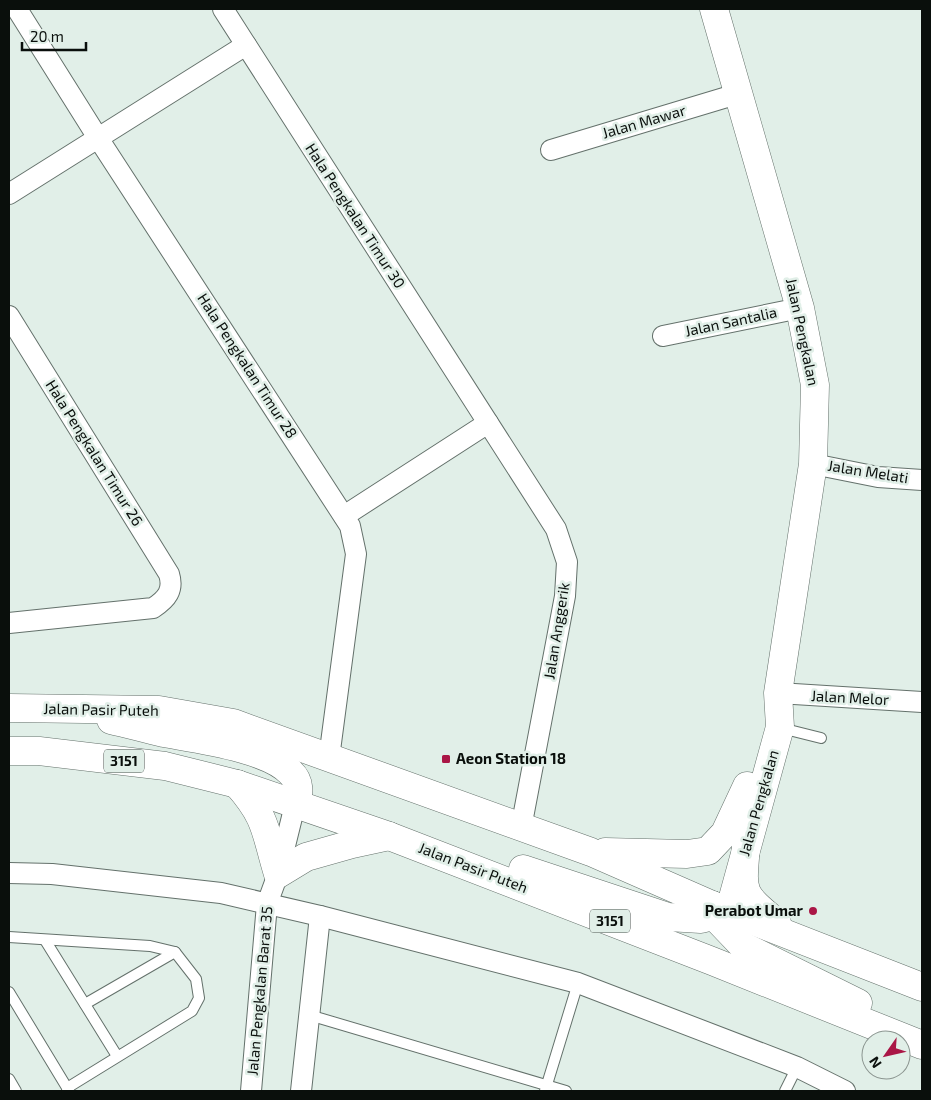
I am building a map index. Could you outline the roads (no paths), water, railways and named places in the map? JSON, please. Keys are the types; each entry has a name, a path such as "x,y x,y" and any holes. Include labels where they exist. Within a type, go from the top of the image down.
{"main road":[{"name":"Jalan Pengkalan","path":"714,9 800,308 815,385 813,464 778,694 780,727 746,846 719,911"},
{"name":"Jalan Pengkalan","path":"719,911 746,786 766,712 778,694"},
{"name":"Jalan Pasir Puteh","path":"9,708 159,710 233,723 591,852 719,911 922,987"},
{"path":"70,710 164,733 203,739 265,757 290,771 298,781 297,801"},
{"name":"3151","path":"9,751 39,752 165,766 237,784"},
{"path":"237,784 668,917 701,919 719,911 743,946 837,991 922,1040"},
{"path":"237,784 262,816 278,874 306,857 389,836"},
{"path":"591,852 687,854 708,851 725,833 746,786"},
{"name":"Jalan Pasir Puteh","path":"297,801 712,961 922,1045"},
{"path":"746,846 744,888 750,900 795,938"}],"street":[{"name":"Hala Pengkalan Timur 28","path":"18,9 98,138 344,516 355,542 356,554 329,758"},
{"name":"Hala Pengkalan Timur 30","path":"223,9 488,423"},
{"path":"9,194 246,45"},
{"name":"Jalan Mawar","path":"551,150 737,94"},
{"name":"Jalan Santalia","path":"663,336 800,308"},
{"name":"Hala Pengkalan Timur 26","path":"9,316 169,574 172,584 165,600 153,608 9,623"},
{"path":"344,516 488,423"},
{"name":"Jalan Anggerik","path":"488,423 556,529 567,562 565,596 521,828"},
{"name":"Jalan Melati","path":"813,464 878,477 922,480"},
{"name":"Jalan Melor","path":"778,694 922,702"},
{"name":"Jalan Pengkalan Barat 35","path":"251,1091 267,904 278,874 297,801"},
{"path":"9,873 52,874 221,893 320,916 578,983 797,1067 845,1091"},
{"path":"301,1091 320,916"}],"lane":[{"path":"780,727 821,738"},
{"path":"9,937 150,946 174,952 196,979 199,998 192,1011 117,1056 68,1090 9,992"},
{"path":"45,940 117,1056"},
{"path":"85,1004 174,952"},
{"path":"546,1088 578,983"},
{"path":"309,1014 546,1088 566,1091"},
{"path":"785,1091 797,1067"},
{"path":"9,1079 16,1091"}],"place":[{"name":"Aeon Station 18","path":"446,759"},
{"name":"Perabot Umar","path":"813,911"}]}
